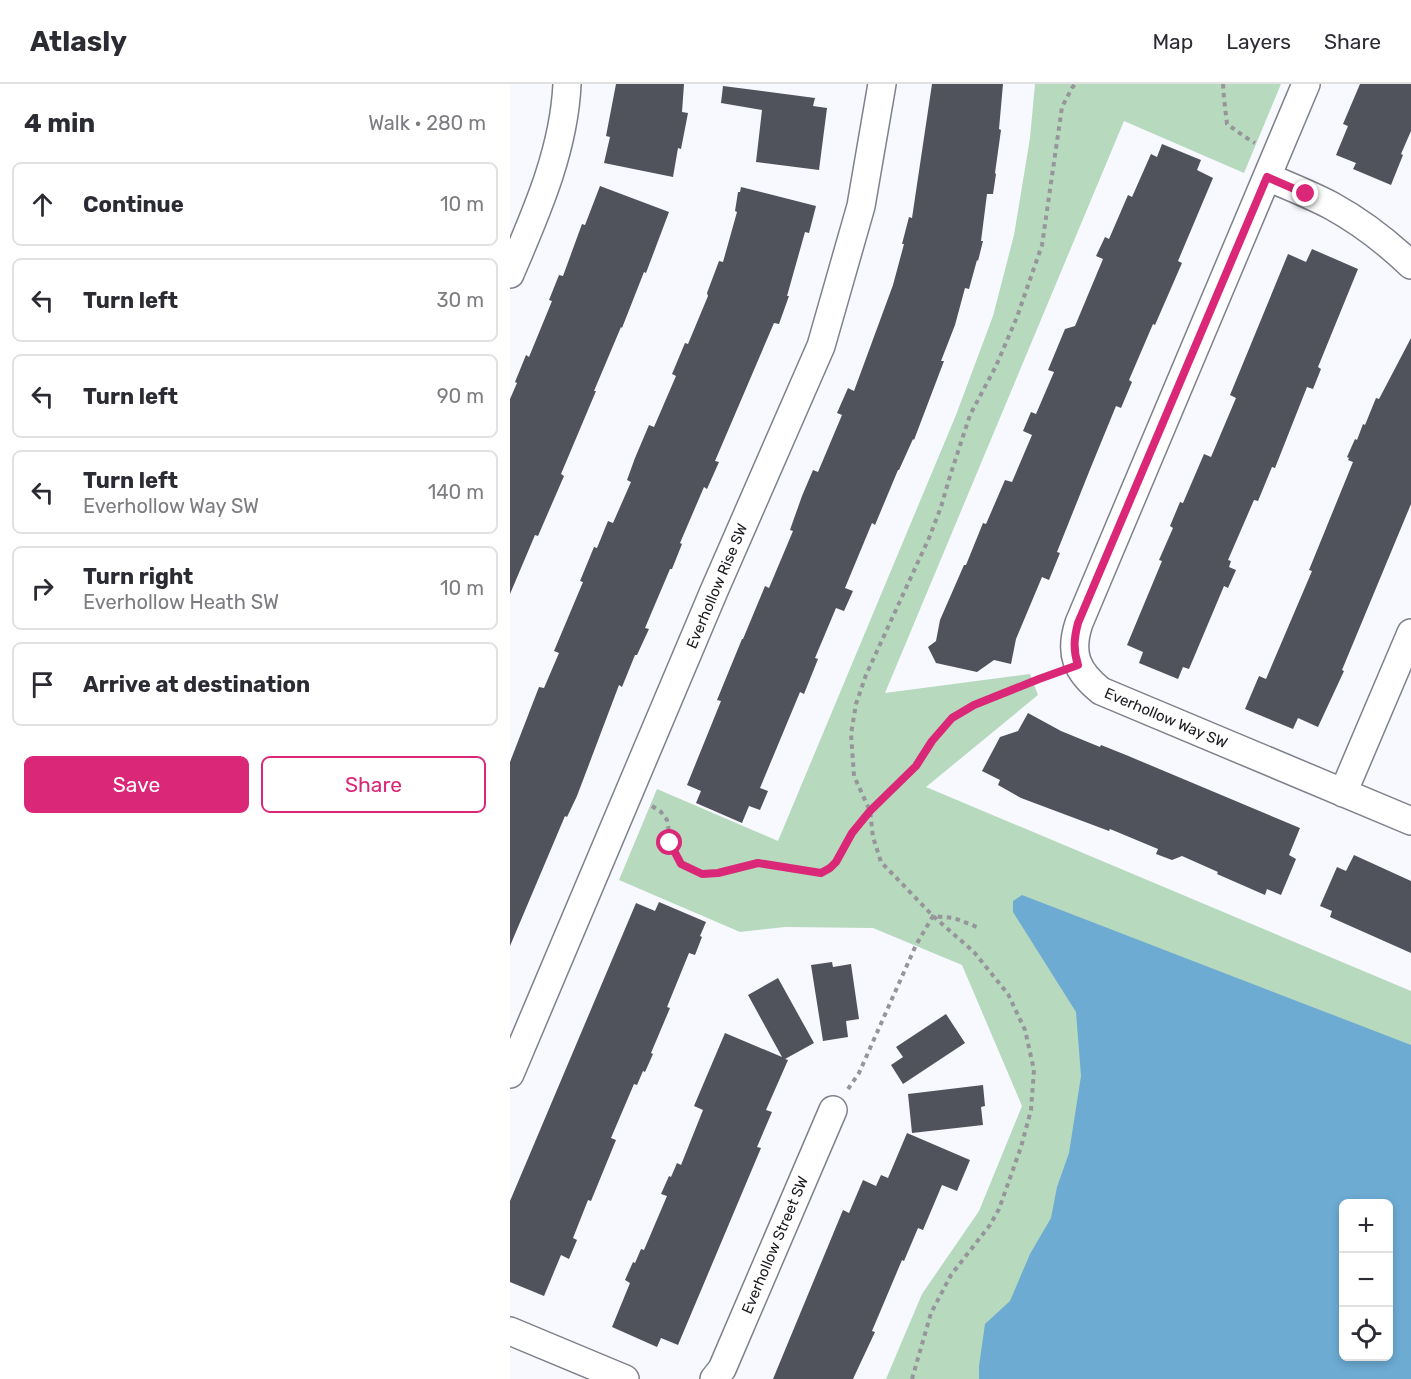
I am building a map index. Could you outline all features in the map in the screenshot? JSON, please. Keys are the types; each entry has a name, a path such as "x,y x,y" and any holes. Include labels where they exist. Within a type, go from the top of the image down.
{"street":[{"path":"510,274 548,181 566,106 567,84"},
{"name":"Everhollow Rise SW","path":"510,1074 714,591 821,346 861,206 882,84"},
{"path":"1078,665 1074,651 1078,623 1306,84"},
{"path":"1267,177 1332,206 1360,223 1384,240 1411,265"},
{"path":"1343,793 1411,633"},
{"name":"Everhollow Way SW","path":"1078,665 1088,681 1101,691 1411,821"},
{"name":"Everhollow Street SW","path":"714,1379 722,1369 833,1110"},
{"path":"510,1331 625,1379"}],"path":[{"path":"912,1379 931,1313 951,1275 990,1225 999,1209 1021,1147 1031,1110 1034,1070 1025,1030 1008,994 974,952 933,916 881,862 873,837 870,811 854,776 851,734 856,704 866,675 929,538 970,415 996,366 1017,317 1042,245 1062,107 1075,84"},
{"path":"1223,84 1227,124 1245,137 1277,152"},
{"path":"627,795 656,807 661,812 667,820 670,843 681,864 702,874 718,873 758,863 821,873 836,862 852,833 870,811 916,766 932,741 952,718 974,705 1078,665"},
{"path":"933,916 954,918 977,927"},
{"path":"833,1110 859,1073 916,945 933,916"}],"green space":[{"path":"1035,84 1281,84 1244,173 1124,121 885,693 1030,674 1038,695 926,787 1411,991 1411,1379 886,1379 922,1294 979,1211 1022,1106 962,965 873,928 785,927 740,932 619,880 657,789 778,841 956,415 993,316 1014,235 1030,138"}],"water":[{"path":"1022,895 1411,1045 1411,1379 979,1379 985,1324 1010,1301 1030,1254 1051,1218 1057,1187 1069,1153 1081,1076 1076,1012 1013,912 1013,901"}],"building":[{"path":"616,84 684,84 682,112 688,113 673,177 604,163 610,137 606,136"},
{"path":"932,84 1003,84 996,174 993,194 987,194 981,241 983,241 978,261 969,289 965,288 955,325 941,361 944,361 914,440 898,470 875,525 872,523 845,588 853,591 844,611 836,608 815,658 818,659 804,694 800,692 760,788 768,791 760,810 749,806 742,823 696,803 701,791 687,785 721,701 717,700 742,639 765,586 769,588 793,531 790,530 813,470 818,472 842,415 837,413 848,388 854,391 893,285 909,217 912,218"},
{"path":"1360,84 1411,84 1411,131 1391,185 1353,169 1356,163 1336,155 1348,126 1343,124"},
{"path":"723,86 815,98 813,106 827,108 819,170 756,162 762,110 721,103"},
{"path":"1162,144 1201,160 1197,170 1213,178 1178,261 1182,263 1129,380 1132,382 1121,408 1116,406 1091,467 1057,552 1060,553 1049,580 1042,577 1016,639 1011,664 994,660 977,672 936,663 928,647 936,641 940,620 983,523 986,524 1005,480 1012,482 1032,435 1023,431 1031,412 1036,414 1054,372 1048,370 1065,329 1075,326 1103,259 1096,256 1105,237 1109,239 1128,195 1132,197 1151,154 1157,157"},
{"path":"600,186 669,212 646,273 644,272 594,391 596,391 561,474 564,476 538,536 535,535 510,594 510,399 526,355 529,357 552,301 549,300 559,275 563,276 582,224 585,225"},
{"path":"741,187 816,206 809,233 805,232 787,296 789,296 779,324 774,323 715,461 719,462 707,489 704,487 680,543 682,544 672,569 670,569 645,628 649,629 622,687 619,685 577,796 567,817 565,816 510,946 510,762 539,687 544,688 559,653 554,651 583,582 580,581 594,547 597,548 608,521 613,523 631,482 627,480 635,458 649,425 654,427 676,376 672,374 685,343 688,344 708,296 707,293 719,261 723,262 737,212 735,211 738,192"},
{"path":"1312,249 1358,269 1318,367 1321,369 1313,389 1307,387 1275,468 1272,467 1258,501 1254,500 1228,560 1231,561 1229,567 1236,570 1228,588 1224,586 1189,669 1183,667 1178,679 1139,663 1143,652 1127,645 1162,561 1159,560 1173,528 1170,526 1180,502 1183,503 1204,454 1211,457 1236,398 1230,395 1288,254 1306,262"},
{"path":"1411,338 1411,504 1342,670 1344,671 1318,727 1298,718 1293,729 1245,709 1259,676 1266,679 1312,571 1309,570 1353,462 1347,457 1355,439 1357,440 1376,398 1379,399"},
{"path":"1028,713 1061,731 1126,755 1300,828 1289,855 1296,859 1281,895 1267,889 1265,895 1182,856 1172,860 1156,854 1158,849 1110,829 1109,831 1021,798 998,785 1000,780 982,771 1000,737 1018,731"},
{"path":"1354,855 1411,881 1411,953 1330,917 1332,911 1320,906 1337,867 1346,871"},
{"path":"659,902 706,922 700,936 702,937 695,955 689,953 667,1007 670,1008 651,1053 653,1054 637,1085 634,1084 611,1138 616,1140 591,1201 588,1200 573,1238 577,1240 569,1259 561,1255 544,1296 510,1282 510,1201 636,903 655,911"},
{"path":"832,962 833,967 851,964 859,1019 846,1021 848,1037 823,1041 811,965"},
{"path":"778,978 814,1043 785,1059 788,1060 766,1110 772,1112 757,1147 761,1148 678,1345 661,1338 657,1347 612,1327 630,1283 625,1280 641,1249 644,1250 667,1196 661,1194 669,1176 671,1177 677,1163 681,1165 703,1110 694,1106 725,1033 782,1057 748,995"},
{"path":"946,1014 965,1043 903,1084 891,1065 903,1057 896,1047"},
{"path":"983,1085 985,1106 981,1107 983,1125 912,1133 908,1094"},
{"path":"907,1133 970,1160 957,1191 942,1185 923,1230 918,1228 904,1261 902,1260 872,1331 875,1332 853,1379 773,1379 843,1210 849,1213 863,1180 876,1186 881,1175 888,1178"}],"route":[{"path":"670,843 681,864 702,874 718,873 758,863 821,873 836,862 852,833 870,811 916,766 932,741 952,718 974,705 1078,665 1074,651 1078,623 1267,177 1306,194"}]}
